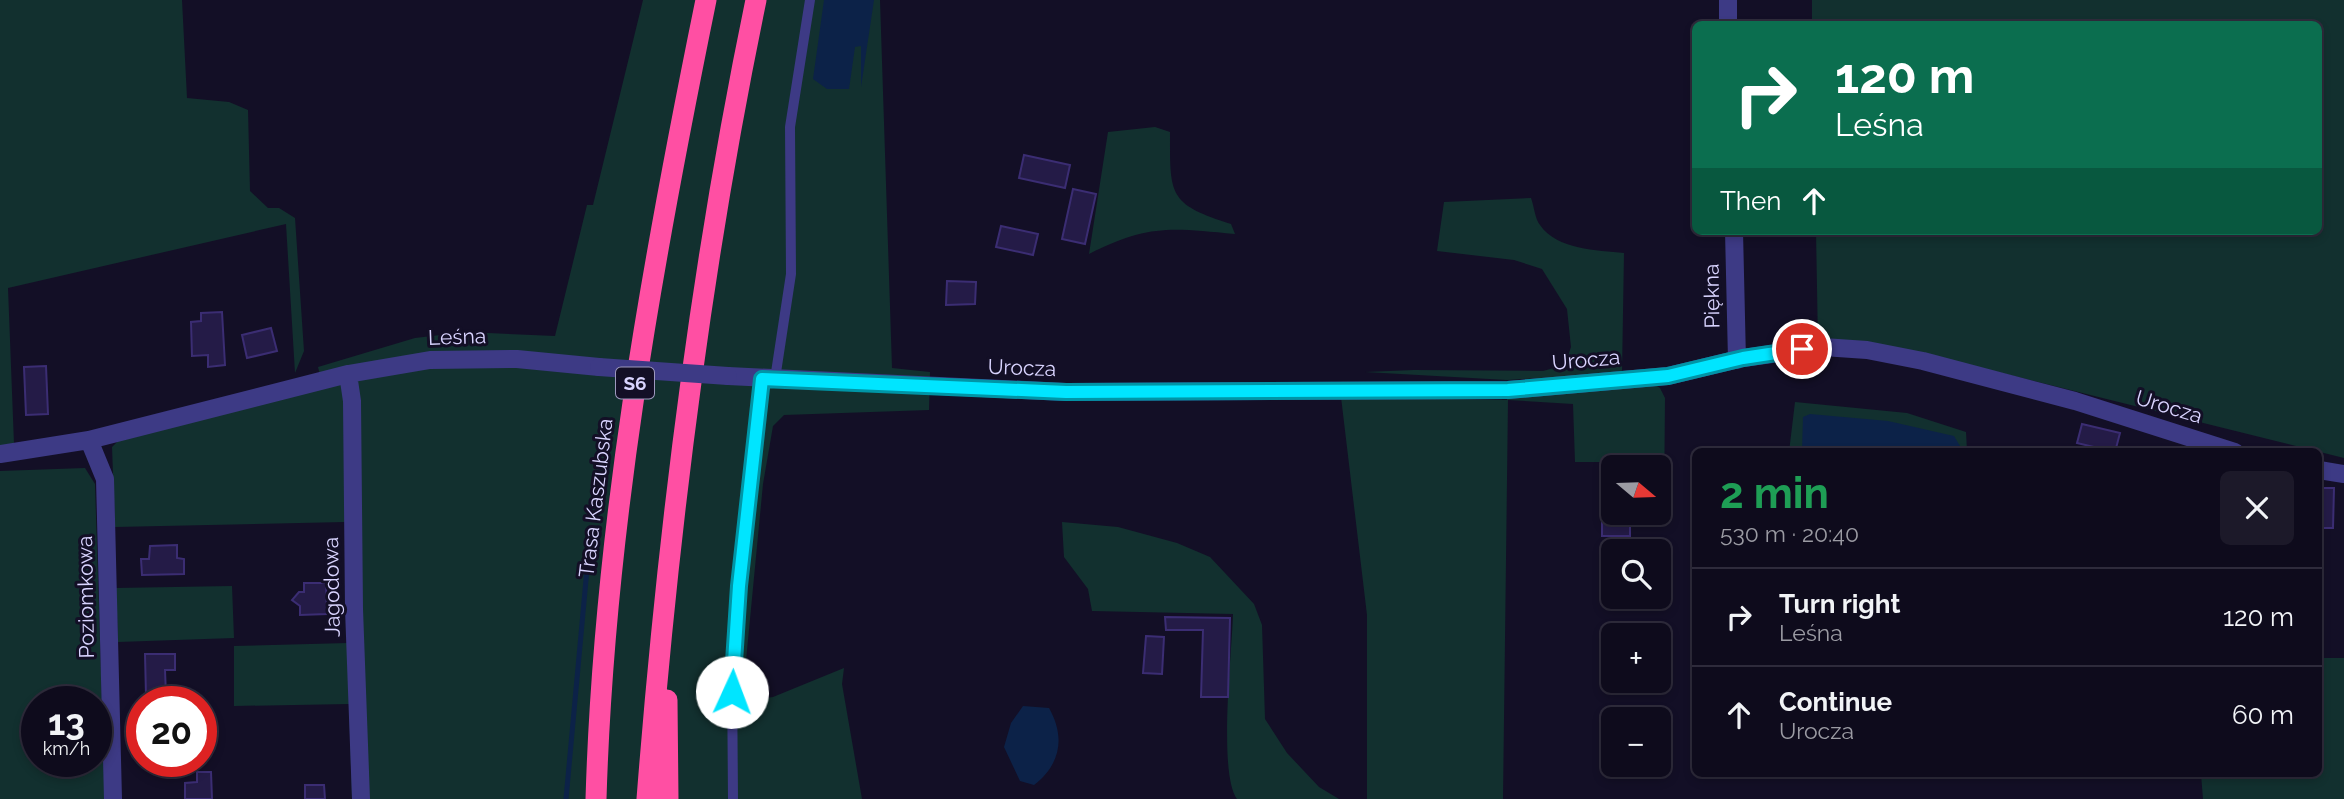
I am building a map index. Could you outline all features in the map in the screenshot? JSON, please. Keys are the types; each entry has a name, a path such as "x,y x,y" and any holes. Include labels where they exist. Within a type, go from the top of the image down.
{"highway":[{"name":"Trasa Kaszubska","path":"596,799 598,718 614,544 645,313 706,0"},
{"path":"647,799 668,572 702,286 756,0"},
{"path":"668,572 668,799"},
{"path":"587,799 598,718"}],"street":[{"path":"1728,0 1728,21"},
{"name":"Piękna","path":"1734,235 1737,360"},
{"name":"Urocza","path":"925,387 1066,392 1508,390 1668,376 1802,349 1867,350 1923,361 2075,401 2222,448"},
{"name":"Leśna","path":"0,454 89,440 348,374 430,360 488,358 769,379 925,387"},
{"name":"Jagodowa","path":"348,374 352,401 354,609 361,799"},
{"name":"Poziomkowa","path":"89,440 105,479 113,799"},
{"path":"2322,470 2344,474"}],"lane":[{"path":"733,799 732,671 769,379 791,274 790,127 810,0"}],"green space":[{"path":"0,0 182,0 187,98 229,102 248,110 250,191 268,208 279,208 295,218 304,351 295,373 286,224 8,288 14,444 0,446"},
{"path":"643,0 880,0 892,368 930,372 929,410 784,415 773,426 763,484 745,671 745,701 773,697 844,668 842,684 862,799 352,799 349,704 234,706 234,646 348,643 345,522 115,527 112,447 121,438 323,387 318,367 415,338 466,332 555,336 587,205 593,205"},
{"path":"1812,0 2344,0 2344,458 2322,453 2322,448 2304,448 1913,351 1818,343 1816,235 2322,235 2322,21 1812,21"},
{"path":"1155,127 1170,132 1171,170 1177,194 1195,210 1231,224 1235,234 1160,230 1128,237 1089,254 1108,132"},
{"path":"1531,198 1538,222 1556,240 1578,247 1624,253 1622,373 1507,380 1365,372 1543,371 1565,365 1571,347 1567,309 1542,269 1514,260 1437,251 1444,202"},
{"path":"1652,382 1660,388 1665,398 1664,455 1601,455 1601,462 1575,462 1573,404 1508,400 1503,799 1367,799 1367,615 1341,397 1507,400 1506,394"},
{"path":"1795,402 1907,413 1966,432 1967,448 1789,448"},
{"path":"85,468 95,484 101,686 21,686 21,777 104,777 105,799 0,799 0,471"},
{"path":"1062,522 1118,527 1177,543 1210,557 1254,604 1262,625 1265,719 1287,753 1319,787 1339,799 1237,799 1231,785 1227,739 1233,614 1092,611 1088,589 1064,557"},
{"path":"232,586 234,638 118,642 116,588"},
{"path":"2322,658 2344,658 2344,799 2203,799 2201,777 2322,777"}],"water":[{"path":"824,0 874,0 861,87 861,46 855,47 849,89 827,89 813,79"},
{"path":"1810,414 1888,421 1954,436 1961,448 1802,448 1803,417"},
{"path":"1023,706 1049,708 1059,740 1055,760 1050,769 1034,785 1020,781 1004,747 1011,723"}],"building":[{"path":"1024,155 1070,165 1065,188 1019,178"},
{"path":"1073,189 1096,194 1085,244 1062,239"},
{"path":"1001,226 1038,234 1033,255 996,247"},
{"path":"947,281 976,282 975,304 946,305"},
{"path":"222,312 225,365 208,367 208,355 192,356 191,322 201,321 201,313"},
{"path":"271,328 277,351 247,358 242,335"},
{"path":"46,366 48,414 26,415 24,367"},
{"path":"2082,424 2120,433 2116,448 2098,448 2077,443"},
{"path":"2322,488 2334,488 2333,528 2322,528"},
{"path":"1602,525 1630,525 1630,536 1602,536"},
{"path":"177,545 177,558 184,559 184,574 142,575 141,559 149,559 150,546"},
{"path":"304,583 326,583 327,614 300,615 300,606 292,600 299,592 304,592"},
{"path":"1165,617 1230,618 1228,697 1201,697 1203,630 1166,630"},
{"path":"1146,636 1164,637 1162,674 1143,673"},
{"path":"145,654 175,654 175,670 165,670 166,686 146,686"},
{"path":"197,777 211,777 212,799 185,799 185,783 197,782"},
{"path":"305,785 324,785 325,799 305,799"}],"waterway":[{"path":"566,799 589,547"}],"route":[{"path":"732,692 739,586 762,379 1066,392 1508,390 1668,376 1743,358 1802,349"}]}
